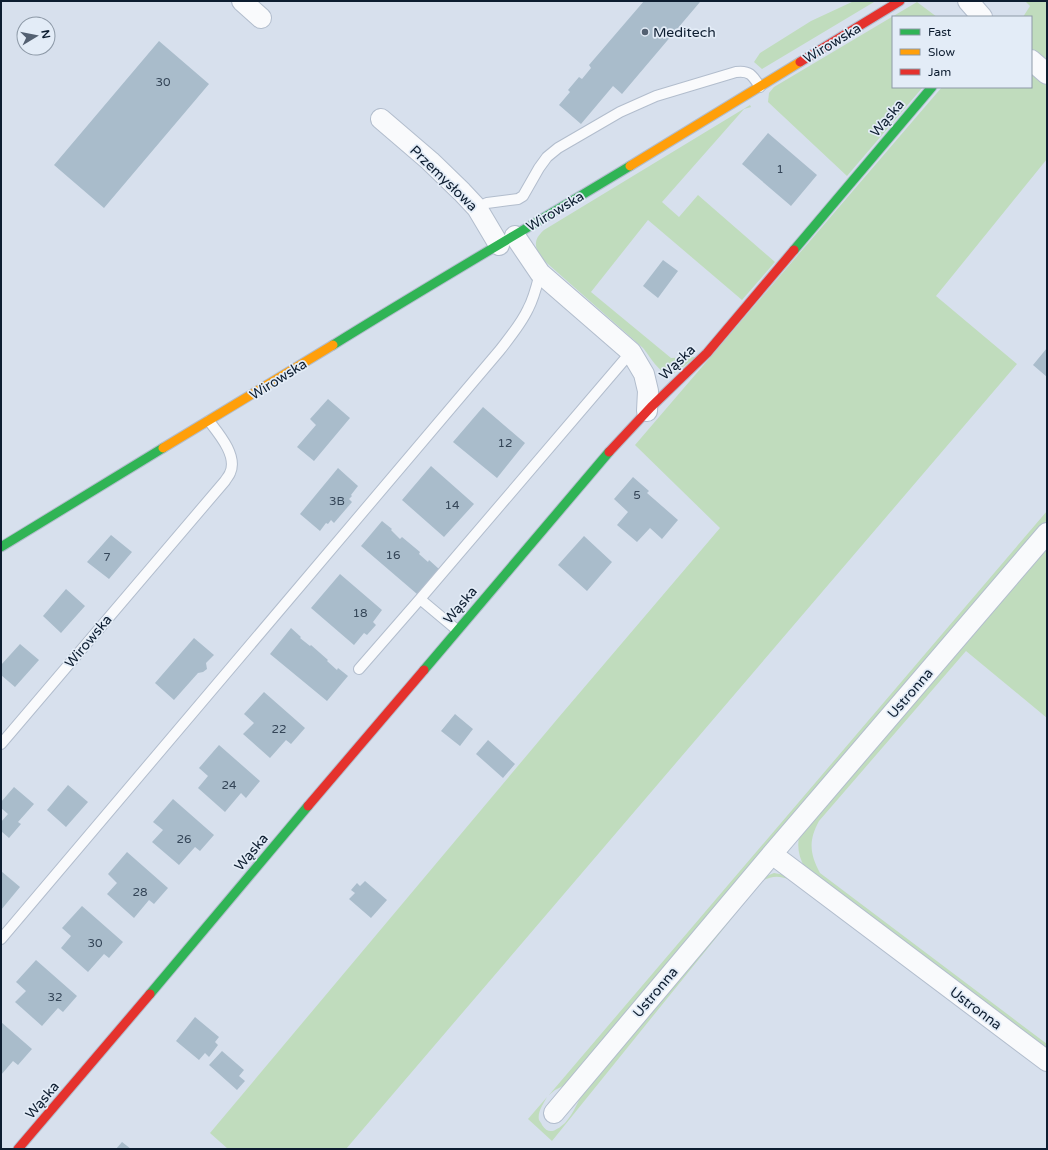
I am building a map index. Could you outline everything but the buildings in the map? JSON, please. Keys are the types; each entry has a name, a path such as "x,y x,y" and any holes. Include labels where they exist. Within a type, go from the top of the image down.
{"street":[{"path":"242,1 262,18"},
{"name":"Wirowska","path":"1,547 430,285 507,240 900,1"},
{"path":"968,1 981,16"},
{"path":"1032,61 1047,74"},
{"name":"Wąska","path":"18,1149 599,463 647,411 707,353 931,88"},
{"name":"Przemysłowa","path":"381,119 430,161 540,273 631,352 644,374 648,390 647,411"},
{"name":"Ustronna","path":"554,1113 772,854 1047,533"},
{"name":"Ustronna","path":"772,854 1047,1061"}],"lane":[{"path":"477,208 487,203 518,199 523,196 539,168 558,148 600,124 656,96 742,71 754,77 760,87"},
{"path":"1,939 500,350 528,308 540,273"},
{"path":"359,669 631,352"},
{"name":"Wirowska","path":"1,744 225,481 230,473 232,463 230,452 209,421"},
{"path":"420,599 457,630"}],"green space":[{"path":"854,1 874,2 762,69 754,62 760,53 811,21"},
{"path":"1025,1 1047,1 1047,63 1032,50 1032,16 1024,16 1030,6"},
{"path":"917,2 936,16 893,16"},
{"path":"892,17 892,88 922,88 847,176 768,102 769,93 774,87"},
{"path":"1032,74 1047,86 1047,159 936,296 1017,364 346,1149 228,1149 210,1133 559,717 720,528 635,445 941,88 1032,88"},
{"path":"750,105 751,107 744,109 662,202 679,217 698,195 775,262 742,300 648,220 591,292 671,358 696,357 675,373 664,373 643,348 540,257 536,242 538,236 544,230"},
{"path":"1047,511 1047,520 565,1085 549,1095"},
{"path":"1047,543 1047,718 966,651 819,821 813,835 812,853 820,873 1047,1044 1047,1053 805,868 800,857 798,845 799,837"},
{"path":"774,873 785,875 792,880 777,877 762,881 552,1141 528,1119 547,1097 539,1114 539,1120 542,1125 547,1130 553,1131 565,1123 574,1111 584,1088 764,877"}],"traffic: fast":[{"path":"794,250 931,88"},
{"path":"333,345 630,166"},
{"path":"1,547 163,448"},
{"path":"424,670 609,452"},
{"path":"150,994 308,806"}],"traffic: slow":[{"path":"630,166 800,62"},
{"path":"163,448 333,345"}],"traffic: jam":[{"path":"800,62 900,1"},
{"path":"609,452 651,407 707,353 794,250"},
{"path":"308,806 424,670"},
{"path":"18,1149 150,994"}],"place":[{"name":"Meditech","path":"645,32"}]}
